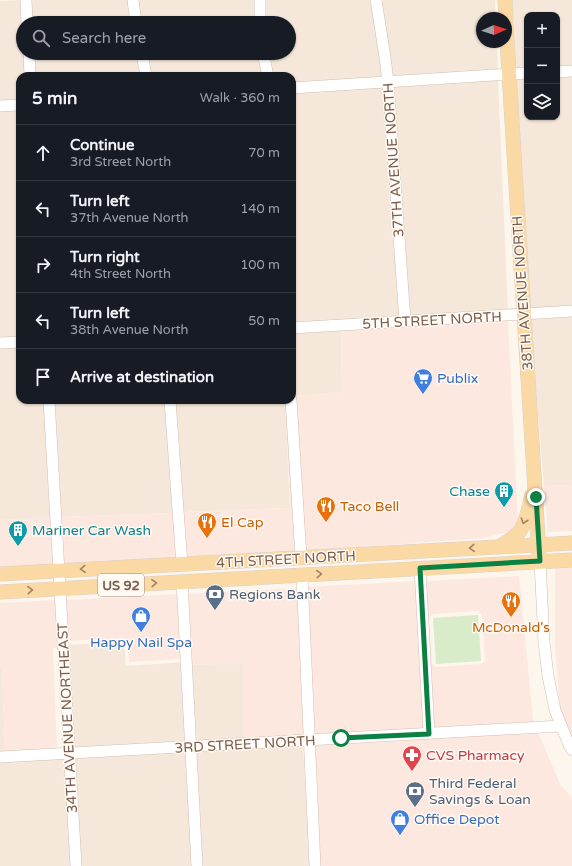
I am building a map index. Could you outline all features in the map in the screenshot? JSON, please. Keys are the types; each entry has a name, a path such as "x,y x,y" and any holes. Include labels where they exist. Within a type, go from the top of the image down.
{"main road":[{"path":"505,0 506,12"},
{"name":"38TH AVENUE NORTH","path":"507,48 540,561"},
{"path":"499,547 519,532 524,524 535,485"},
{"name":"4TH STREET NORTH","path":"0,574 572,543"},
{"path":"350,572 351,568 357,565 413,561 417,557 418,551"},
{"path":"182,581 185,576 190,573 293,565 298,562 301,557"},
{"name":"4TH STREET NORTH","path":"0,592 572,560"}],"street":[{"path":"26,0 27,16"},
{"path":"133,0 135,16"},
{"path":"260,0 260,16"},
{"name":"37TH AVENUE NORTH","path":"376,0 388,82 405,321"},
{"path":"29,60 30,72"},
{"path":"143,60 145,72"},
{"path":"265,60 267,72"},
{"path":"560,72 572,71"},
{"path":"296,88 524,73"},
{"path":"0,106 16,105"},
{"name":"5TH STREET NORTH","path":"296,328 572,311"},
{"path":"0,343 16,342"},
{"name":"34TH AVENUE NORTHEAST","path":"49,404 76,866"},
{"path":"170,404 182,565"},
{"path":"290,404 301,557"},
{"path":"540,561 544,642 548,676 555,710 572,750"},
{"path":"420,568 429,734"},
{"path":"302,575 315,866"},
{"path":"182,581 197,866"},
{"name":"3RD STREET NORTH","path":"0,757 561,726"}],"shaded area":[{"path":"21,0 22,16 16,16 16,60 24,60 25,72 16,72 16,101 0,102 0,1"},
{"path":"30,0 129,0 131,16 31,16"},
{"path":"138,0 255,0 256,16 140,16"},
{"path":"265,0 371,0 383,78 296,84 296,72 272,72 270,60 296,60 296,16 265,16"},
{"path":"380,0 495,0 496,12 476,12 476,48 497,48 498,71 392,78"},
{"path":"510,0 572,0 572,67 560,68 560,12 524,12 524,69 514,70 512,12 511,12"},
{"path":"34,60 138,60 140,72 35,72"},
{"path":"148,60 261,60 263,72 150,72"},
{"path":"572,75 572,307 530,310 515,78 524,77 524,120 560,120 560,76"},
{"path":"498,79 508,312 409,317 393,86"},
{"path":"384,86 400,318 296,324 296,92"},
{"path":"16,109 16,338 0,339 0,110"},
{"path":"572,315 572,485 544,486 530,318"},
{"path":"508,320 518,524 515,530 485,538 305,551 296,396 342,392 341,329"},
{"path":"341,329 342,392 296,396 296,332"},
{"path":"16,346 16,404 45,404 51,518 0,520 0,347"},
{"path":"54,404 166,404 173,513 60,517"},
{"path":"175,404 285,404 290,508 183,512"},
{"path":"285,404 296,552 186,560 183,512 290,508"},
{"path":"572,485 572,531 548,532 544,486"},
{"path":"173,513 177,561 64,566 60,517"},
{"path":"51,518 54,567 0,570 0,520"},
{"path":"555,566 572,566 572,737 560,708 555,645"},
{"path":"519,576 533,719 535,724 434,729 425,581","holes":["478,611 482,615 485,661 481,664 436,667 432,664 429,618 433,614"]},
{"path":"416,581 424,730 314,736 307,587"},
{"path":"298,588 305,736 302,736 302,734 243,738 243,664 191,665 187,594"},
{"path":"178,594 182,659 129,662 128,642 124,638 67,641 65,600"},
{"path":"56,600 58,648 53,648 57,750 5,752 2,668 0,668 0,603"},
{"path":"124,642 126,666 186,662 191,746 69,753 63,645"},
{"path":"243,663 302,734 302,736 195,742 191,665"},
{"path":"0,668 2,668 5,752 0,753"},
{"path":"538,732 560,784 572,798 572,866 320,866 315,744"},
{"path":"303,746 310,866 201,866 195,752"},
{"path":"186,752 193,866 80,866 74,758"},
{"path":"65,757 73,866 0,866 0,761"}],"green space":[{"path":"478,615 481,661 436,664 433,618"}],"place":[{"name":"Publix","path":"423,395"},
{"name":"Chase","path":"504,508"},
{"name":"Taco Bell","path":"326,523"},
{"name":"El Cap","path":"207,539"},
{"name":"Mariner Car Wash","path":"18,547"},
{"name":"Regions Bank","path":"215,611"},
{"name":"McDonald's","path":"511,618"},
{"name":"Happy Nail Spa","path":"141,633"},
{"name":"CVS Pharmacy","path":"412,772"},
{"name":"Third Federal Savings & Loan","path":"415,808"},
{"name":"Office Depot","path":"400,836"}],"route":[{"path":"341,738 429,734 420,568 540,561 536,497"}]}
